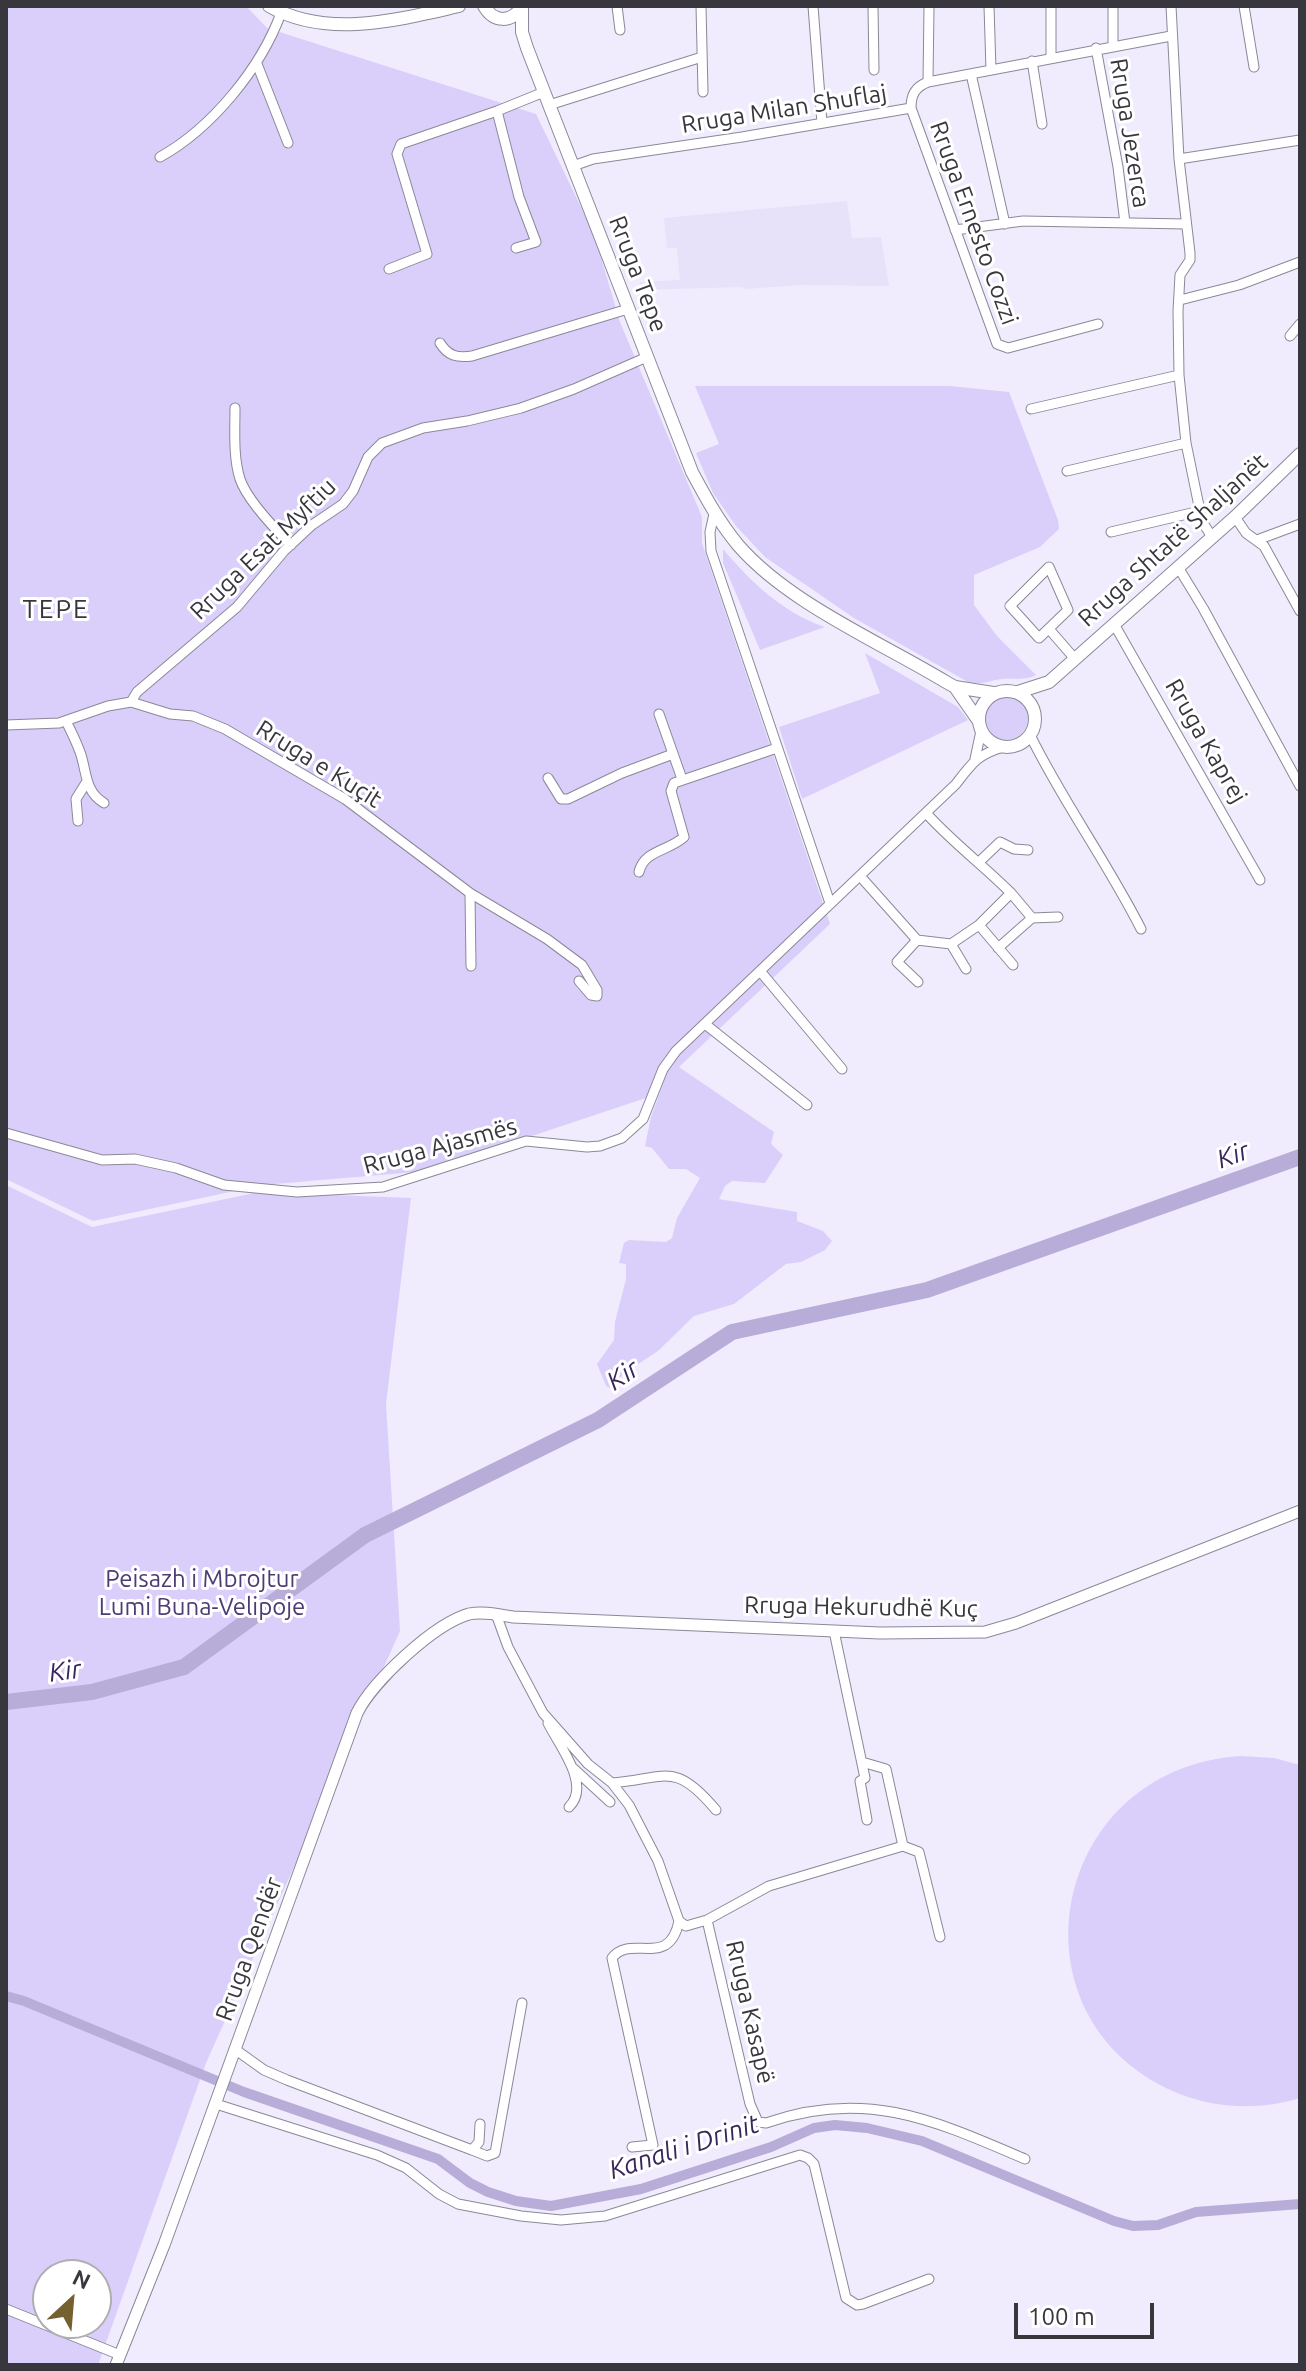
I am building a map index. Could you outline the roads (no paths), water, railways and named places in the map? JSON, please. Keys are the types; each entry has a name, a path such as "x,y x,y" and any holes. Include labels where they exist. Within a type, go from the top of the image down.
{"main road":[{"path":"269,6 281,13 318,24 340,26 460,6"},
{"name":"Rruga Tepe","path":"460,6 486,9 518,33 527,48"},
{"name":"Rruga Tepe","path":"502,20 514,17 522,7"},
{"name":"Rruga Tepe","path":"522,7 522,32 527,48 692,472 714,514 739,546 792,592 955,687 993,693"},
{"name":"Rruga Shtatë Shaljanët","path":"1034,711 1049,682 1235,517 1300,454"},
{"name":"Rruga Shtatë Shaljanët","path":"1018,692 1049,682"},
{"name":"Rruga Tepe","path":"955,687 980,726"},
{"path":"1005,690 1018,692 1028,700 1034,711 1035,723 1030,735 1022,742 1003,747 994,744 980,726 979,710 993,693 1005,690"}],"street":[{"path":"617,6 620,30"},
{"path":"701,6 703,92"},
{"path":"813,6 822,123"},
{"path":"873,6 874,70"},
{"path":"929,6 928,82 1171,36"},
{"path":"989,6 991,70"},
{"path":"1051,6 1051,58"},
{"path":"1113,6 1113,46"},
{"path":"1171,6 1179,159 1190,260 1180,275 1179,375 1186,443 1203,523 1212,537"},
{"path":"1244,6 1254,67"},
{"path":"160,157 223,105 257,64 281,13"},
{"name":"Rruga Jezerca","path":"1096,48 1125,223"},
{"path":"549,105 702,57"},
{"path":"1032,61 1042,124"},
{"path":"257,64 288,143"},
{"path":"971,74 1005,224"},
{"name":"Rruga Milan Shuflaj","path":"573,166 593,159 911,108 916,89 928,82"},
{"path":"389,269 427,254 397,149 401,144 544,92"},
{"name":"Rruga Ernesto Cozzi","path":"911,108 997,344 1003,348 1098,324"},
{"path":"497,111 519,197 536,242 516,248"},
{"path":"1179,159 1300,140"},
{"path":"955,230 1023,221 1186,224"},
{"path":"1180,300 1239,285 1300,262"},
{"path":"440,343 445,351 454,356 472,356 628,309"},
{"path":"1290,336 1300,324"},
{"name":"Rruga Esat Myftiu","path":"131,702 137,692 237,607 291,545 343,504 353,491 374,448 423,428 521,408 647,357"},
{"path":"1031,409 1179,375"},
{"path":"235,408 235,446 241,482 291,545"},
{"path":"1067,471 1186,443"},
{"path":"1111,532 1200,511"},
{"path":"714,514 710,532 711,551 830,903"},
{"path":"1235,517 1246,533 1264,546 1300,611"},
{"path":"1257,540 1300,524"},
{"name":"Rruga Shtatë Shaljanët","path":"1049,567 1068,610 1049,629 1039,638 1010,606 1049,567"},
{"path":"1178,567 1300,786"},
{"name":"Rruga Kaprej","path":"1114,624 1260,880"},
{"name":"Rruga Shtatë Shaljanët","path":"1049,629 1075,659"},
{"path":"6,725 45,725 131,702"},
{"name":"Rruga e Kuçit","path":"131,702 170,714 193,716 236,735 366,813 387,833 470,893 547,939 582,965 597,990 597,996 591,995 579,981"},
{"path":"659,714 682,779"},
{"path":"66,721 81,753 86,783 104,803"},
{"path":"975,759 980,726"},
{"path":"1030,735 1141,929"},
{"path":"807,1105 705,1024 956,784 975,759 1003,747"},
{"path":"639,872 648,856 684,837 671,791 674,783 777,748"},
{"path":"548,778 556,795 568,799 622,773 673,754"},
{"path":"78,821 76,799 86,783"},
{"path":"926,813 1011,893 1032,918"},
{"path":"979,862 1000,842 1014,849 1028,850"},
{"path":"860,876 917,940 951,944 979,925 1011,893"},
{"path":"470,893 471,966"},
{"path":"998,948 1032,918 1058,917"},
{"path":"979,925 1013,965"},
{"path":"917,940 897,962 918,982"},
{"path":"951,944 966,969"},
{"path":"760,971 842,1069"},
{"name":"Rruga Ajasmës","path":"6,1133 102,1160 135,1159 176,1168 224,1185 297,1192 383,1187 526,1141 600,1146 622,1138 643,1119 669,1060 705,1024"},
{"name":"Rruga Hekurudhë Kuç","path":"496,1614 834,1631 951,1633 994,1630 1300,1511"},
{"name":"Rruga Qendër","path":"118,2360 236,2050 362,1704 403,1658 438,1630 469,1614 496,1614"},
{"path":"496,1614 514,1659 573,1768 610,1802"},
{"path":"834,1631 865,1778 860,1781 867,1820"},
{"path":"543,1713 588,1764 612,1783 629,1805 658,1861 679,1921 671,1943 663,1947 616,1953 612,1958 653,2145 632,2147"},
{"path":"862,1762 886,1769 903,1846 919,1852 940,1937"},
{"path":"569,1807 575,1801 576,1793 573,1768"},
{"path":"612,1783 671,1774 699,1790 716,1810"},
{"name":"Rruga Kasapë","path":"679,1921 686,1926 707,1920 769,1886 903,1846"},
{"name":"Rruga Kasapë","path":"707,1920 750,2104 758,2122 766,2123 817,2109 872,2108 904,2113 1025,2159"},
{"path":"236,2050 264,2070 287,2080 487,2156 495,2153 522,2003"},
{"path":"217,2100 377,2155 406,2168 439,2194 458,2204 561,2220 605,2216 800,2155 814,2164 846,2298 857,2305 863,2304 929,2279"},
{"path":"472,2150 479,2142 480,2124"},
{"path":"6,2309 118,2360"}],"waterway":[{"name":"Kir","path":"6,1702 92,1692 184,1667 365,1535 598,1420 732,1332 927,1290 1300,1157"},
{"name":"Kanali i Drinit","path":"6,1996 244,2092 438,2159 470,2183 516,2201 551,2206 641,2189 771,2147 814,2128 835,2125 867,2128 922,2141 1114,2221 1133,2226 1158,2225 1196,2212 1300,2204"}],"district":[{"name":"TEPE","path":"56,609"}],"park label":[{"name":"Peisazh i Mbrojtur Lumi Buna-Velipoje","path":"202,1593"}]}
